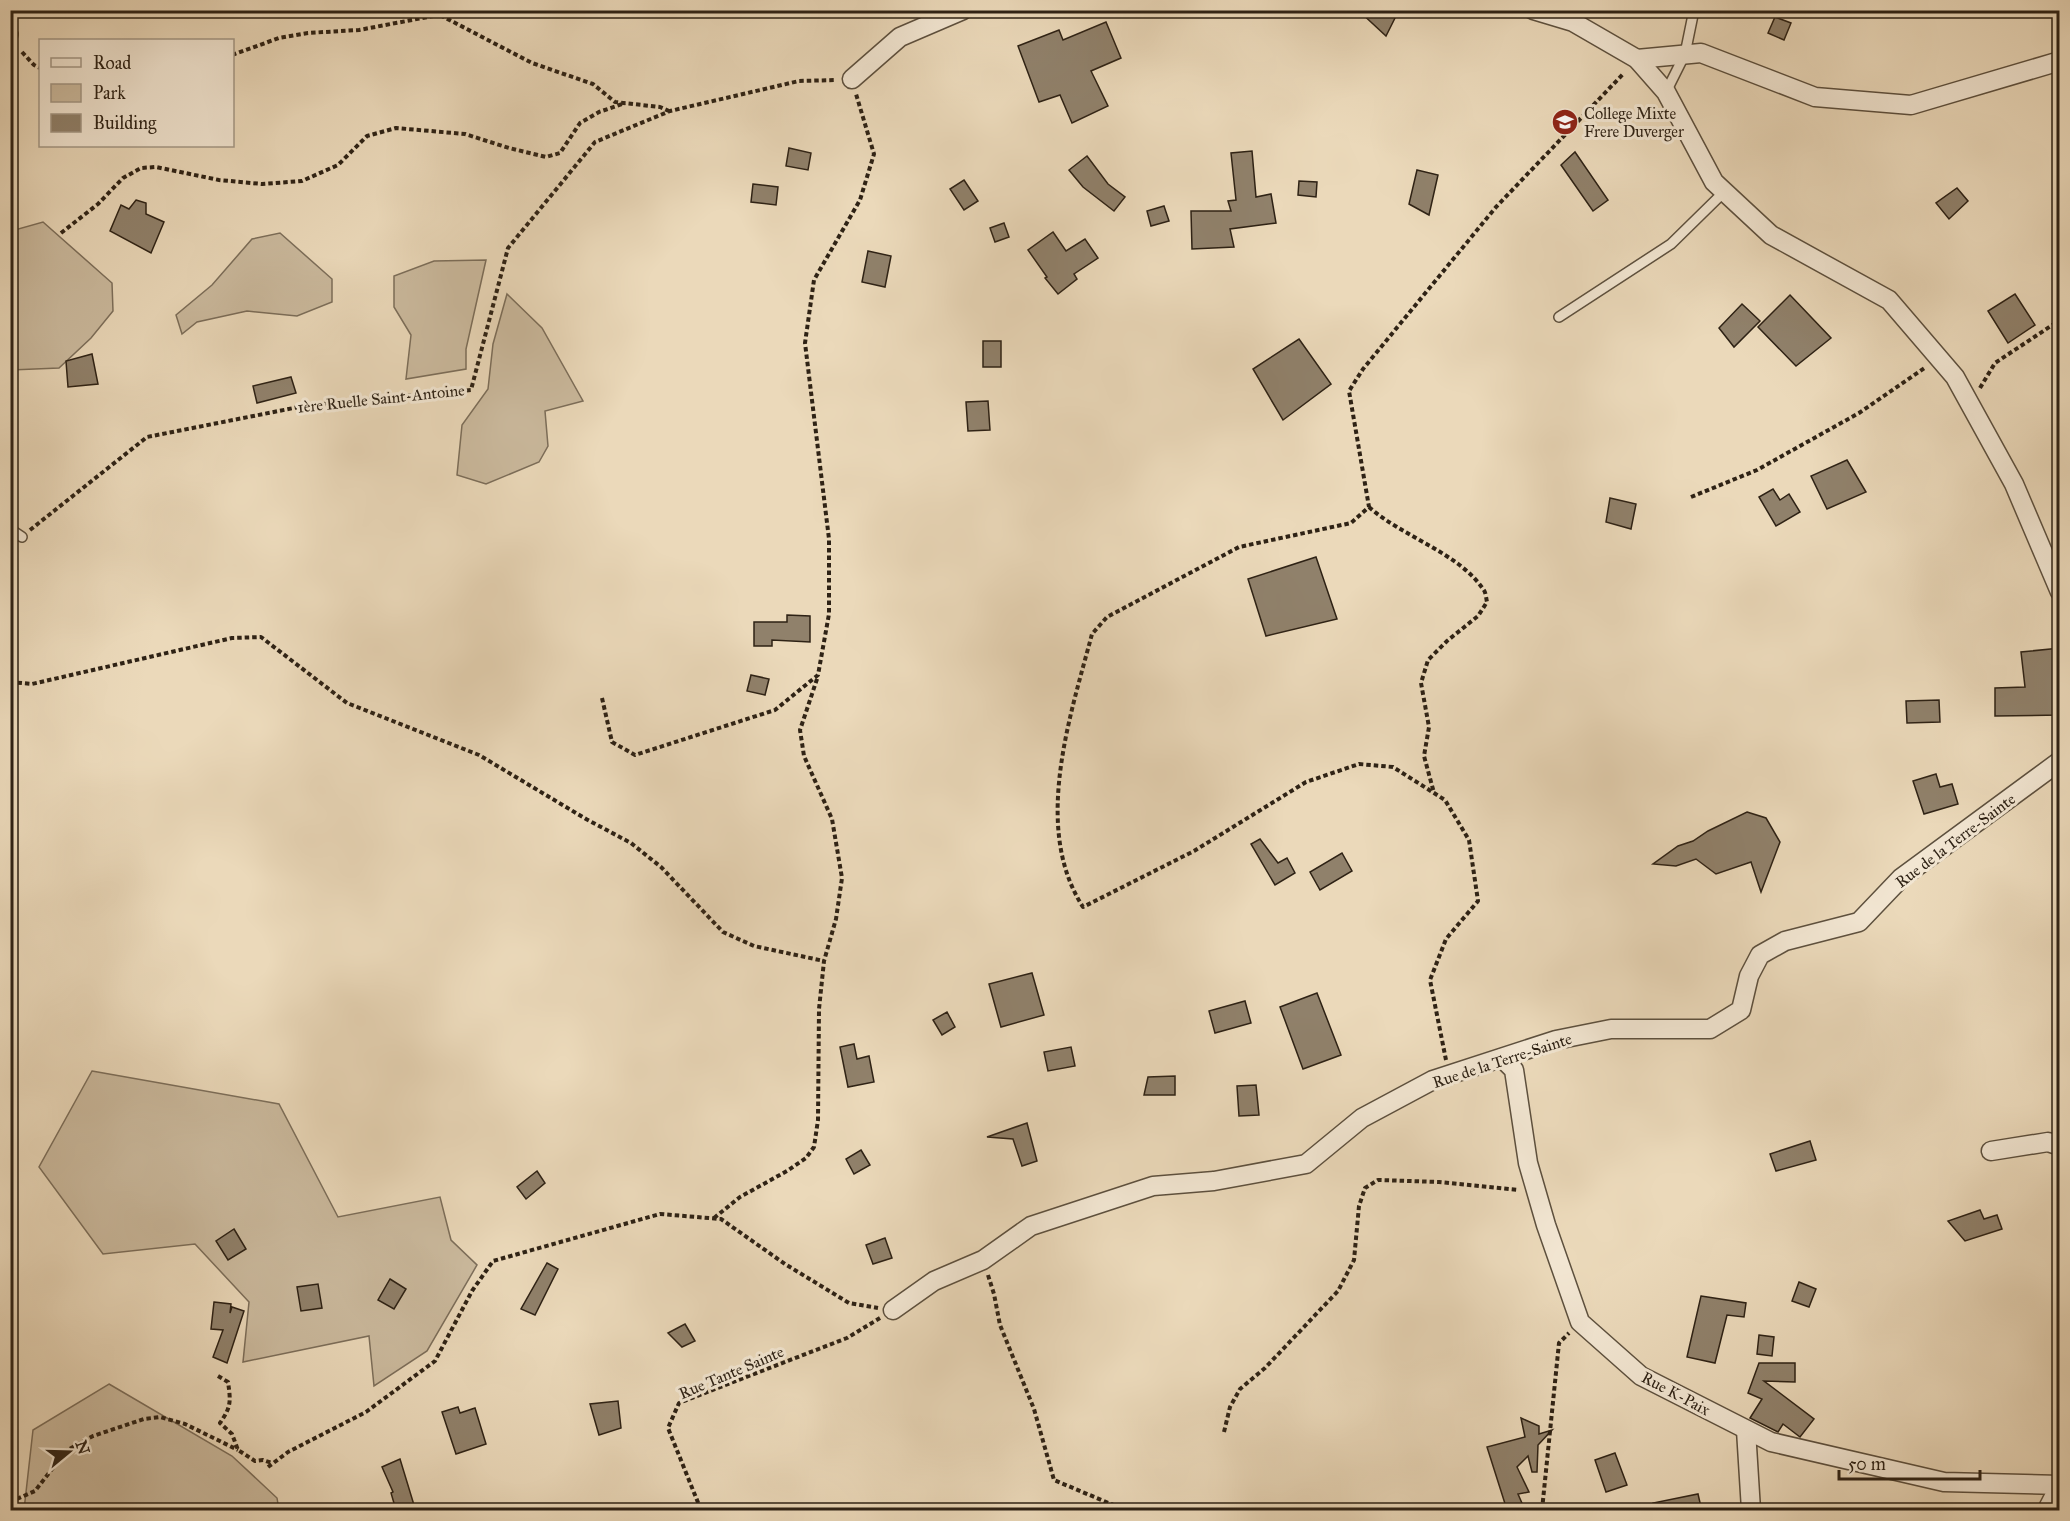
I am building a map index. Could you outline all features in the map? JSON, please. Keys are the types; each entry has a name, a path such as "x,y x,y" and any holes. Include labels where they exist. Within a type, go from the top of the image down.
{"street":[{"path":"852,79 900,37 963,10"},
{"path":"1533,10 1573,22 1637,59 1666,92 1714,182 1724,192 1771,236 1889,300 1955,377 2014,484 2060,592"},
{"path":"1637,59 1701,53 1815,97 1911,105 2060,61"},
{"name":"Rue de la Terre-Sainte","path":"893,1310 934,1281 983,1260 1031,1226 1153,1186 1214,1181 1306,1164 1362,1118 1433,1080 1556,1040 1611,1029 1710,1029 1741,1010 1749,976 1760,955 1785,941 1858,922 1902,878 2060,761"},
{"name":"Rue K-Paix","path":"1502,1058 1514,1070 1528,1163 1580,1322 1641,1376 1771,1442 1944,1482 2060,1485"},
{"path":"1991,1151 2048,1142 2060,1146"},
{"path":"1746,1430 1751,1510"},
{"path":"2047,1510 2060,1485"}],"lane":[{"path":"1666,92 1686,54 1694,10"},
{"path":"10,47 13,34"},
{"path":"1559,317 1671,244 1724,192"},
{"path":"10,529 22,537"}],"path":[{"path":"412,10 414,13 440,15 532,63 593,84 615,102 660,106 670,111"},
{"path":"234,54 279,38 308,33 359,30 460,10"},
{"path":"1434,793 1424,756 1429,727 1421,683 1428,660 1478,616 1487,602 1484,590 1462,567 1382,519 1369,507 1349,391 1363,369 1496,207 1637,59"},
{"path":"713,1218 760,1185 806,1158 814,1147 818,1120 819,1009 824,961 836,919 842,878 832,819 804,756 800,730 818,675 829,614 829,539 805,343 814,280 860,200 874,154 852,79"},
{"name":"1ère Ruelle Saint-Antoine","path":"22,537 147,436 309,405 471,390 508,248 595,142 670,111 799,81 852,79"},
{"path":"61,233 98,204 123,178 141,168 156,167 219,180 262,184 302,181 338,165 368,136 396,128 465,134 546,157 560,153 580,123 598,112 626,103"},
{"path":"1982,386 1995,363 2060,320"},
{"path":"1691,497 1757,470 1860,413 1939,358"},
{"path":"1369,507 1352,523 1239,547 1107,617 1092,634 1060,767 1057,818 1063,858 1071,888 1083,907 1194,851 1306,782 1359,764 1393,767 1445,800 1469,840 1478,901 1446,939 1430,980 1449,1075"},
{"path":"10,682 32,684 232,638 261,637 347,703 478,755 631,843 662,867 723,932 754,946 824,961"},
{"path":"602,698 612,742 635,755 775,710 818,675"},
{"path":"1224,1432 1230,1407 1240,1389 1265,1368 1338,1291 1354,1260 1359,1206 1365,1188 1378,1180 1439,1182 1536,1192"},
{"path":"268,1467 288,1452 366,1412 435,1361 472,1291 494,1261 660,1215 721,1219 785,1264 849,1303 893,1310"},
{"path":"983,1260 994,1294 1000,1325 1034,1409 1053,1480 1121,1510"},
{"name":"Rue Tante Sainte","path":"701,1510 668,1428 679,1403 847,1338 893,1310"},
{"path":"1542,1510 1558,1343 1580,1322"},
{"path":"218,1376 228,1382 230,1394 230,1408 220,1423 232,1434 238,1450"},
{"path":"10,1502 35,1491 66,1451 93,1436 144,1419 160,1417 186,1424 255,1461 262,1460 273,1464"}],"green space":[{"path":"43,222 112,283 113,311 91,338 59,368 11,370 11,231"},
{"path":"280,233 332,279 332,302 297,316 247,311 197,322 182,334 176,315 212,285 252,239"},
{"path":"486,260 466,349 466,369 406,379 411,335 394,307 394,276 434,261"},
{"path":"507,294 542,328 583,401 545,411 548,446 539,462 486,484 457,475 462,425 488,389 493,344"},
{"path":"92,1071 279,1104 338,1217 440,1197 451,1240 477,1265 427,1351 374,1386 369,1336 243,1362 249,1302 195,1244 103,1254 39,1167"},
{"path":"109,1384 232,1456 277,1498 279,1510 24,1510 33,1430"}],"building":[{"path":"1358,10 1399,10 1386,36"},
{"path":"1775,17 1791,23 1784,40 1768,33"},
{"path":"1106,22 1121,58 1091,71 1108,106 1072,123 1060,95 1039,102 1018,46 1059,30 1063,40"},
{"path":"789,148 811,153 808,170 786,166"},
{"path":"1252,151 1256,197 1271,194 1276,223 1230,229 1234,247 1192,249 1191,211 1231,211 1228,201 1236,200 1231,153"},
{"path":"1575,152 1608,200 1593,211 1561,165"},
{"path":"1087,156 1108,184 1125,197 1114,211 1083,187 1069,170"},
{"path":"1417,170 1438,175 1429,215 1409,204"},
{"path":"964,180 978,201 964,210 950,189"},
{"path":"1299,181 1317,182 1316,197 1298,195"},
{"path":"753,184 778,187 776,205 751,202"},
{"path":"1957,188 1968,201 1949,219 1936,203"},
{"path":"136,200 146,203 146,214 164,222 151,253 110,231 121,205 129,209"},
{"path":"1164,206 1169,221 1151,226 1147,211"},
{"path":"1004,223 1009,237 995,242 990,228"},
{"path":"1053,232 1066,251 1085,239 1098,258 1074,274 1077,279 1058,294 1028,250"},
{"path":"868,251 891,256 885,287 862,282"},
{"path":"2015,294 2035,325 2008,343 1988,311"},
{"path":"1790,295 1831,338 1796,366 1758,327"},
{"path":"1742,304 1760,321 1734,347 1719,328"},
{"path":"1299,339 1331,384 1283,420 1253,369"},
{"path":"983,341 1001,341 1001,367 983,367"},
{"path":"92,354 98,384 68,387 66,361"},
{"path":"291,377 296,393 257,403 253,386"},
{"path":"988,401 990,430 968,431 966,402"},
{"path":"1847,460 1866,492 1827,509 1811,476"},
{"path":"1773,489 1780,500 1789,494 1800,512 1776,526 1759,497"},
{"path":"1610,498 1636,504 1631,529 1606,522"},
{"path":"1316,557 1337,619 1266,636 1248,579"},
{"path":"787,615 810,616 810,642 772,640 772,646 754,646 754,622 787,622"},
{"path":"2060,648 2060,715 1995,716 1995,688 2025,687 2021,652"},
{"path":"751,675 769,679 765,695 747,691"},
{"path":"1939,700 1940,722 1907,723 1906,701"},
{"path":"1936,774 1940,787 1952,784 1958,804 1924,814 1913,781"},
{"path":"1747,812 1766,818 1780,842 1761,892 1751,862 1716,874 1696,859 1676,866 1653,864 1678,846 1693,841"},
{"path":"1260,839 1278,863 1287,858 1295,873 1275,885 1251,844"},
{"path":"1342,853 1352,871 1320,890 1310,872"},
{"path":"1032,973 1044,1015 1001,1027 989,984"},
{"path":"1317,993 1341,1055 1303,1069 1280,1007"},
{"path":"1245,1001 1251,1023 1215,1033 1209,1011"},
{"path":"947,1012 955,1027 942,1035 933,1020"},
{"path":"854,1044 857,1059 869,1056 874,1082 848,1087 840,1047"},
{"path":"1071,1047 1075,1066 1048,1071 1044,1052"},
{"path":"1175,1076 1175,1095 1144,1095 1148,1077"},
{"path":"1256,1085 1259,1115 1239,1116 1237,1086"},
{"path":"1027,1123 1037,1161 1022,1166 1013,1139 987,1137"},
{"path":"1810,1141 1816,1160 1776,1171 1770,1154"},
{"path":"861,1150 870,1165 854,1174 846,1159"},
{"path":"537,1171 545,1183 526,1199 517,1187"},
{"path":"1980,1210 1984,1219 1997,1215 2002,1229 1965,1241 1948,1221"},
{"path":"234,1229 246,1249 228,1260 216,1241"},
{"path":"885,1238 892,1258 873,1264 866,1245"},
{"path":"547,1263 558,1269 535,1315 521,1309"},
{"path":"390,1279 406,1289 394,1309 378,1300"},
{"path":"1799,1282 1816,1289 1809,1307 1792,1301"},
{"path":"318,1284 322,1308 301,1311 297,1287"},
{"path":"1701,1296 1746,1303 1744,1317 1727,1315 1715,1363 1687,1357"},
{"path":"214,1302 231,1304 230,1313 232,1307 244,1311 227,1363 213,1357 223,1330 211,1329"},
{"path":"685,1324 695,1341 682,1347 668,1333"},
{"path":"1759,1335 1774,1337 1772,1356 1757,1354"},
{"path":"1759,1363 1795,1363 1795,1382 1764,1381 1814,1419 1800,1437 1783,1424 1778,1432 1750,1418 1762,1399 1748,1393"},
{"path":"618,1401 621,1428 599,1435 590,1404"},
{"path":"458,1407 460,1413 475,1408 486,1444 456,1454 442,1412"},
{"path":"1521,1418 1539,1426 1539,1434 1552,1430 1538,1445 1537,1472 1532,1472 1528,1456 1517,1467 1529,1492 1518,1494 1525,1510 1507,1510 1487,1447 1525,1437"},
{"path":"1615,1453 1627,1485 1606,1492 1595,1460"},
{"path":"400,1459 414,1505 396,1510 391,1493 393,1492 382,1467"},
{"path":"1698,1494 1701,1507 1694,1510 1654,1510 1653,1503"}],"place":[{"name":"College Mixte Frere Duverger","path":"1565,122"}]}
